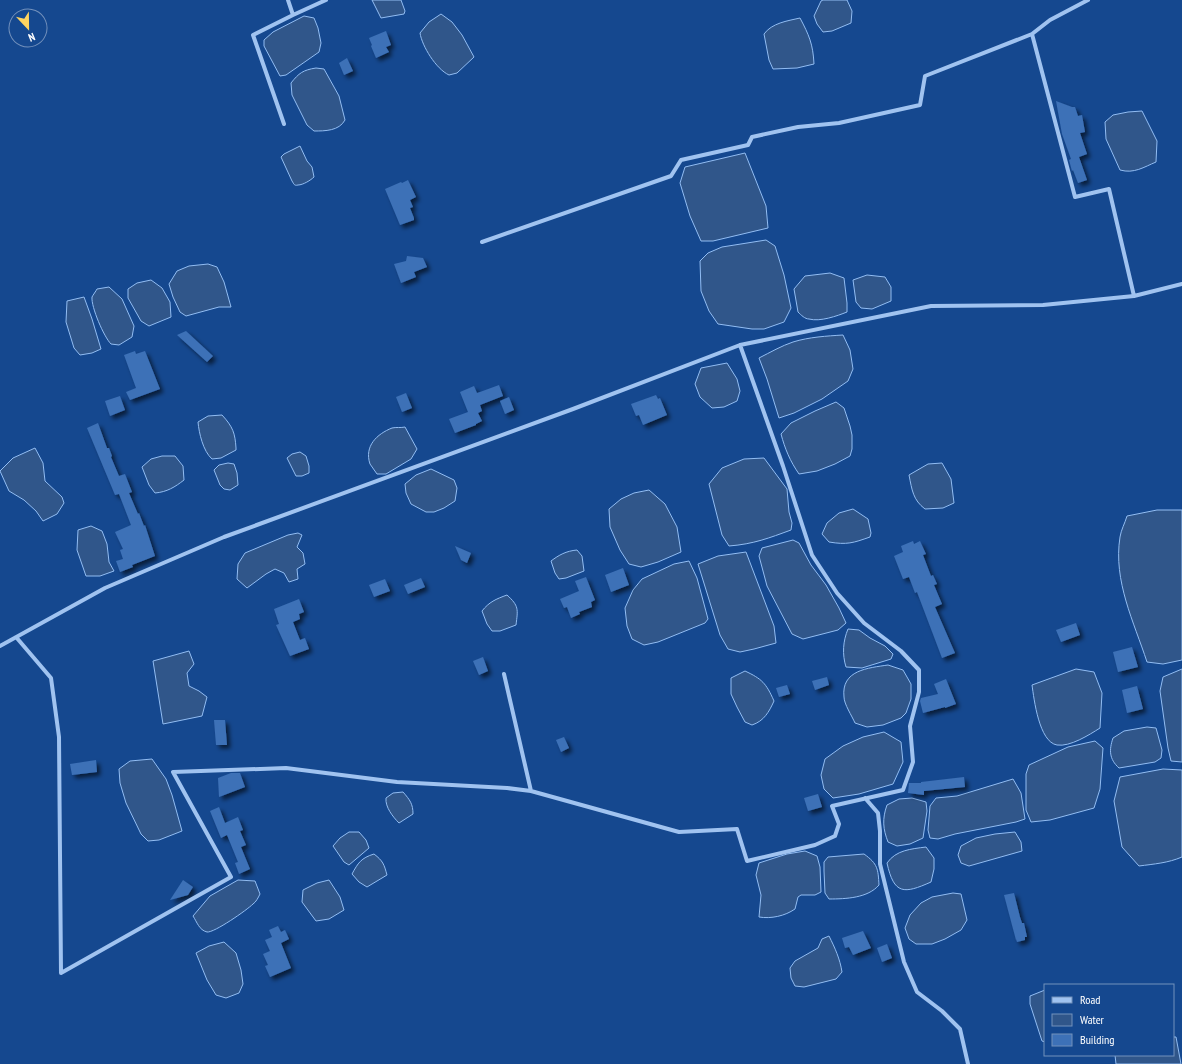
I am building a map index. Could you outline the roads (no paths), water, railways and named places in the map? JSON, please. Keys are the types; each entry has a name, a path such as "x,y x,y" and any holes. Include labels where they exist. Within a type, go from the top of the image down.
{"street":[{"path":"288,0 293,15"},
{"path":"284,124 253,35 326,0"},
{"path":"482,242 671,176 681,160 748,145 752,137 798,127 839,123 920,105 925,76 1032,34 1050,20 1088,0"},
{"path":"1032,34 1075,197 1108,189 1134,296"},
{"path":"0,646 105,588 224,537 572,409 740,345 931,306 1044,305 1134,296 1182,284"},
{"path":"16,637 51,678 59,737 62,973 231,878 173,772 286,768 397,782 508,788 531,791 678,832 737,829 747,861 815,845 834,836 839,824 832,806 903,790 913,762 910,726 919,692 919,670 901,651 864,623 838,593 812,555 783,466 740,345"},
{"path":"504,674 531,791"},
{"path":"865,798 878,813 880,831 880,864 904,962 917,992 942,1011 960,1030 968,1064"}],"water":[{"path":"372,0 401,0 405,11 404,14 381,18"},
{"path":"847,0 852,11 851,23 832,31 823,32 817,24 814,16 821,1"},
{"path":"441,14 452,22 462,35 474,57 457,73 449,75 439,68 430,57 420,33 429,22"},
{"path":"304,16 314,18 321,43 319,52 286,75 280,76 264,46 264,40 273,32"},
{"path":"800,18 810,40 814,64 797,68 773,69 769,60 764,34 775,25"},
{"path":"316,68 324,69 339,96 345,120 342,124 331,130 314,131 307,125 292,95 291,83 299,74"},
{"path":"1142,111 1157,141 1156,162 1134,171 1120,170 1106,139 1105,122 1113,115"},
{"path":"300,146 307,161 312,167 314,177 300,185 296,185 292,181 281,157"},
{"path":"745,153 766,206 768,228 713,241 701,241 690,216 680,183 685,167"},
{"path":"766,240 775,246 784,275 791,308 784,322 764,329 752,329 718,324 709,311 701,291 700,261 708,253 722,247"},
{"path":"208,264 217,267 224,282 231,307 219,307 186,316 180,312 169,284 177,271 189,266"},
{"path":"830,273 844,278 847,312 823,319 813,320 805,318 798,312 794,289 805,276"},
{"path":"867,275 885,277 891,287 891,301 872,309 861,308 856,302 853,280"},
{"path":"151,280 162,288 170,302 171,317 149,326 141,321 128,298 128,289 137,283"},
{"path":"109,287 122,299 134,326 132,337 119,345 111,344 108,340 98,322 92,302 92,297 97,289"},
{"path":"84,297 101,349 92,353 80,355 74,348 66,322 67,301"},
{"path":"843,335 850,350 853,369 848,381 822,399 794,413 779,418 759,358 784,345 799,340"},
{"path":"727,363 737,379 740,391 737,401 724,407 712,408 700,397 695,384 701,368"},
{"path":"836,402 844,408 850,426 852,435 852,449 850,456 817,471 799,474 788,455 781,434 791,423"},
{"path":"222,415 233,430 236,450 221,458 212,459 204,447 200,436 198,422 208,416"},
{"path":"405,427 417,449 411,459 386,474 377,474 370,464 370,446 377,437 392,428"},
{"path":"35,448 43,463 45,481 62,497 64,503 57,514 43,521 36,511 24,500 9,491 0,471 13,458"},
{"path":"300,452 306,456 309,466 309,473 302,476 296,476 287,458 292,454"},
{"path":"162,456 175,456 183,466 184,480 171,489 155,493 149,485 142,467 151,459"},
{"path":"764,458 787,489 789,512 792,523 791,530 754,542 729,546 722,535 709,484 722,468 744,459"},
{"path":"228,463 234,464 237,473 238,485 230,490 224,489 220,485 214,470 219,465"},
{"path":"942,463 951,479 954,503 943,508 925,509 915,498 909,475 928,464"},
{"path":"431,469 454,480 457,488 455,501 434,512 426,512 411,504 406,493 405,484 416,475"},
{"path":"649,490 665,504 677,527 681,552 658,562 641,567 629,564 620,550 610,527 609,509 621,499 634,493"},
{"path":"853,509 868,519 871,533 870,537 850,543 829,542 822,534 827,523 839,513"},
{"path":"1157,510 1182,510 1182,660 1163,664 1147,662 1126,601 1119,569 1121,534 1127,516"},
{"path":"91,526 102,531 107,544 109,562 114,571 100,576 86,576 77,550 78,530"},
{"path":"298,533 302,535 297,547 303,553 305,564 297,569 298,579 289,582 284,573 275,569 247,588 237,579 238,564 245,553 288,535"},
{"path":"793,540 799,543 811,565 826,585 839,608 846,623 838,630 803,639 792,634 767,586 759,556 762,548"},
{"path":"577,550 582,556 584,571 559,579 555,573 551,561 569,551"},
{"path":"746,552 774,626 776,643 740,652 728,649 720,635 698,564 718,556"},
{"path":"689,561 697,578 708,619 705,623 658,642 644,645 632,639 627,626 625,608 633,590 642,579 674,564"},
{"path":"507,595 514,602 517,608 516,625 500,631 492,631 487,624 482,611 493,601"},
{"path":"848,629 859,630 885,646 893,654 891,659 862,668 846,667 844,648"},
{"path":"189,651 194,664 187,673 189,686 207,697 202,716 163,724 153,661"},
{"path":"888,665 903,670 911,684 911,699 906,713 901,718 883,725 867,727 855,723 844,700 844,688 847,681 851,676 864,669"},
{"path":"1076,669 1094,672 1102,693 1100,728 1085,737 1068,744 1057,745 1051,742 1046,736 1038,719 1032,685"},
{"path":"1182,669 1182,762 1171,761 1160,691 1163,677"},
{"path":"745,671 763,682 774,701 766,716 752,725 745,722 731,694 731,678"},
{"path":"1147,727 1156,728 1162,750 1161,758 1155,762 1119,768 1113,761 1111,754 1113,738 1124,731"},
{"path":"884,732 901,742 903,762 893,784 859,794 833,798 824,789 821,775 825,759 843,746 863,737"},
{"path":"1095,741 1103,748 1100,789 1094,808 1050,820 1031,822 1026,810 1026,774 1029,765 1068,747"},
{"path":"152,759 166,779 182,831 159,840 148,841 141,834 126,803 120,783 119,769 130,761"},
{"path":"1163,769 1182,770 1182,857 1166,862 1139,866 1122,847 1114,801 1120,777"},
{"path":"1013,779 1021,793 1025,819 938,839 930,838 928,830 930,806 936,798 957,796"},
{"path":"403,792 411,802 413,814 399,823 388,808 386,798 393,793"},
{"path":"912,798 926,802 927,811 923,838 910,844 897,846 888,842 886,837 884,828 885,810 887,805 899,799"},
{"path":"349,832 359,832 366,840 369,848 349,865 344,862 333,846 340,838"},
{"path":"1015,832 1021,842 1022,851 969,866 961,863 958,855 961,846 976,838"},
{"path":"926,847 934,858 934,869 931,882 914,889 907,890 897,886 893,881 887,863 899,853"},
{"path":"805,851 817,856 820,867 821,892 815,895 801,895 798,897 795,909 787,913 773,917 759,917 761,895 756,875 759,863 787,854"},
{"path":"374,854 383,863 387,875 367,887 359,882 352,874 360,861"},
{"path":"864,854 875,864 879,885 869,893 856,897 829,899 825,893 824,862 828,857"},
{"path":"238,880 255,881 260,894 256,901 238,916 216,929 207,932 202,930 198,926 193,916 210,896"},
{"path":"329,880 340,897 344,910 329,919 316,921 302,902 303,890 317,883"},
{"path":"953,893 961,894 967,920 961,930 932,944 916,944 909,939 905,928 910,915 921,903 932,897"},
{"path":"829,936 837,954 842,972 836,979 804,987 795,986 791,978 790,968 795,961 818,948 822,939"},
{"path":"224,942 236,953 243,984 239,993 226,998 216,995 207,980 196,953 209,946"},
{"path":"1044,990 1044,1042 1042,1041 1030,1004 1030,996"},
{"path":"1174,1037 1176,1037 1181,1064 1116,1064 1115,1056 1174,1056"}]}
